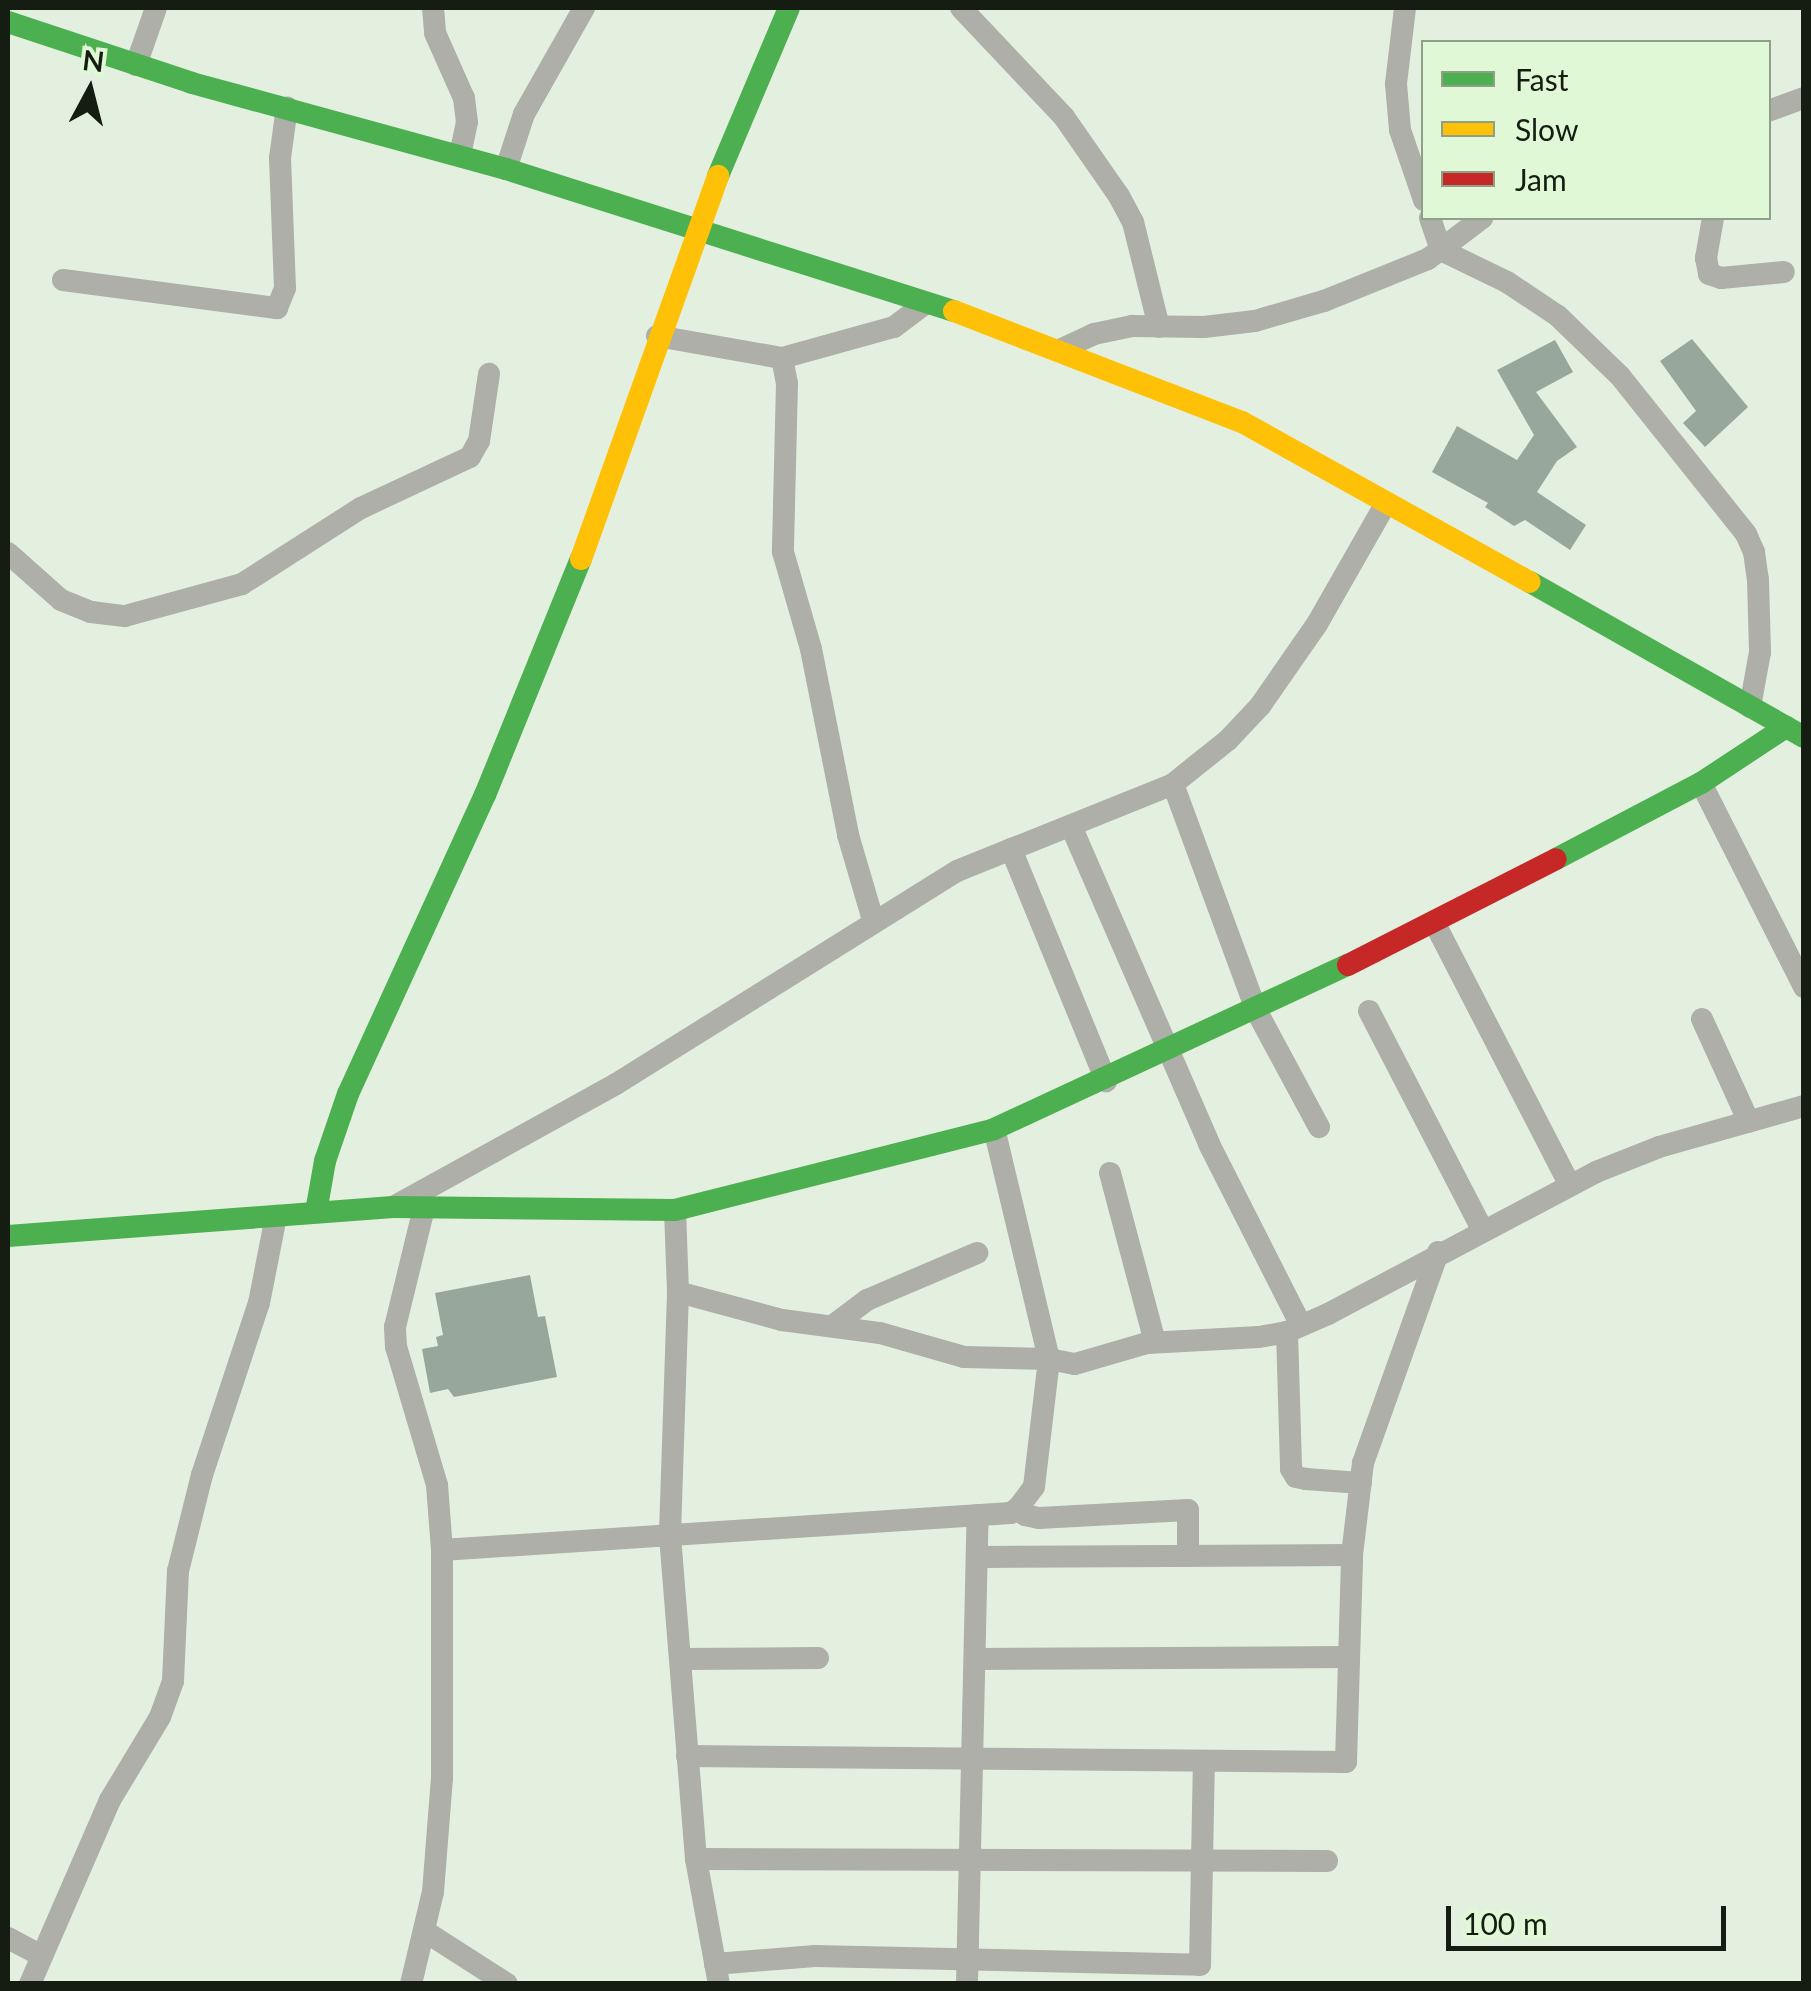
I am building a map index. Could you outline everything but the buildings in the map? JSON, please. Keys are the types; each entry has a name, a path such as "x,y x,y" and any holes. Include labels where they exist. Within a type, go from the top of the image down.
{"street":[{"path":"136,64 156,8"},
{"path":"433,8 435,33 464,98 467,122 460,156"},
{"path":"506,168 524,114 584,8"},
{"path":"316,1212 326,1161 348,1094 485,795 581,558 695,232 789,8"},
{"path":"961,8 1064,116 1119,196 1133,222 1159,328"},
{"path":"1405,8 1396,84 1400,130 1421,191"},
{"path":"8,22 136,64 506,168 1062,349 1242,422 1795,732"},
{"path":"1771,111 1804,98"},
{"path":"64,280 277,308 285,288 280,158 287,108"},
{"path":"1431,220 1440,250 1508,282 1558,316 1620,376 1746,534 1754,552 1758,580 1760,652 1750,707"},
{"path":"1062,349 1113,330 1255,321 1400,273 1440,250 1479,220"},
{"path":"1713,220 1706,258 1709,274 1721,278 1784,272"},
{"path":"657,336 782,358 894,327 924,304"},
{"path":"782,358 787,383 784,552 811,649 848,835 873,920"},
{"path":"8,553 61,600 91,612 125,616 242,584 360,508 470,457 479,440 489,374"},
{"path":"393,1208 616,1084 957,870 1173,784 1228,740 1260,706 1317,624 1386,503"},
{"path":"8,1236 393,1208 675,1210 994,1129 1168,1052 1434,922 1795,732"},
{"path":"1701,783 1804,987"},
{"path":"1173,784 1256,1010 1319,1127"},
{"path":"1070,826 1294,1328 1290,1469 1296,1477 1306,1479 1361,1483"},
{"path":"1011,850 1106,1081"},
{"path":"1434,922 1569,1184"},
{"path":"1369,1010 1482,1229"},
{"path":"1702,1020 1749,1122"},
{"path":"678,1292 782,1320 835,1324 964,1357 1049,1359 1075,1364 1155,1342 1294,1328 1569,1184 1659,1148 1804,1106"},
{"path":"994,1129 1049,1359 1034,1487 1018,1508"},
{"path":"1110,1173 1155,1342"},
{"path":"410,1984 426,1932 442,1778 442,1550 432,1458 396,1347 399,1300 424,1208"},
{"path":"675,1210 678,1292 670,1536 696,1859 717,1974 764,1957 1200,1965 1204,1761"},
{"path":"30,1984 110,1800 160,1717 173,1682 178,1572 202,1476 258,1303 276,1216"},
{"path":"687,1756 1346,1762 1352,1555 1361,1483 1378,1416 1416,1324 1438,1252"},
{"path":"835,1324 868,1300 977,1253"},
{"path":"442,1550 978,1515 1018,1508 1039,1518 1188,1510 1188,1556"},
{"path":"967,1984 978,1515"},
{"path":"977,1557 1352,1555"},
{"path":"974,1659 1347,1657"},
{"path":"682,1659 818,1658"},
{"path":"696,1859 1327,1862"},
{"path":"426,1932 507,1984"},
{"path":"8,1938 40,1955"}],"traffic: fast":[{"path":"718,176 789,8"},
{"path":"8,22 192,83 506,169 954,311"},
{"path":"316,1212 325,1161 348,1094 485,795 581,559"},
{"path":"1530,582 1804,737"},
{"path":"1556,859 1701,783 1786,727"},
{"path":"8,1236 393,1207 675,1210 994,1129 1348,965"}],"traffic: slow":[{"path":"581,559 718,176"},
{"path":"954,311 1242,422 1530,582"}],"traffic: jam":[{"path":"1348,965 1556,859"}]}
